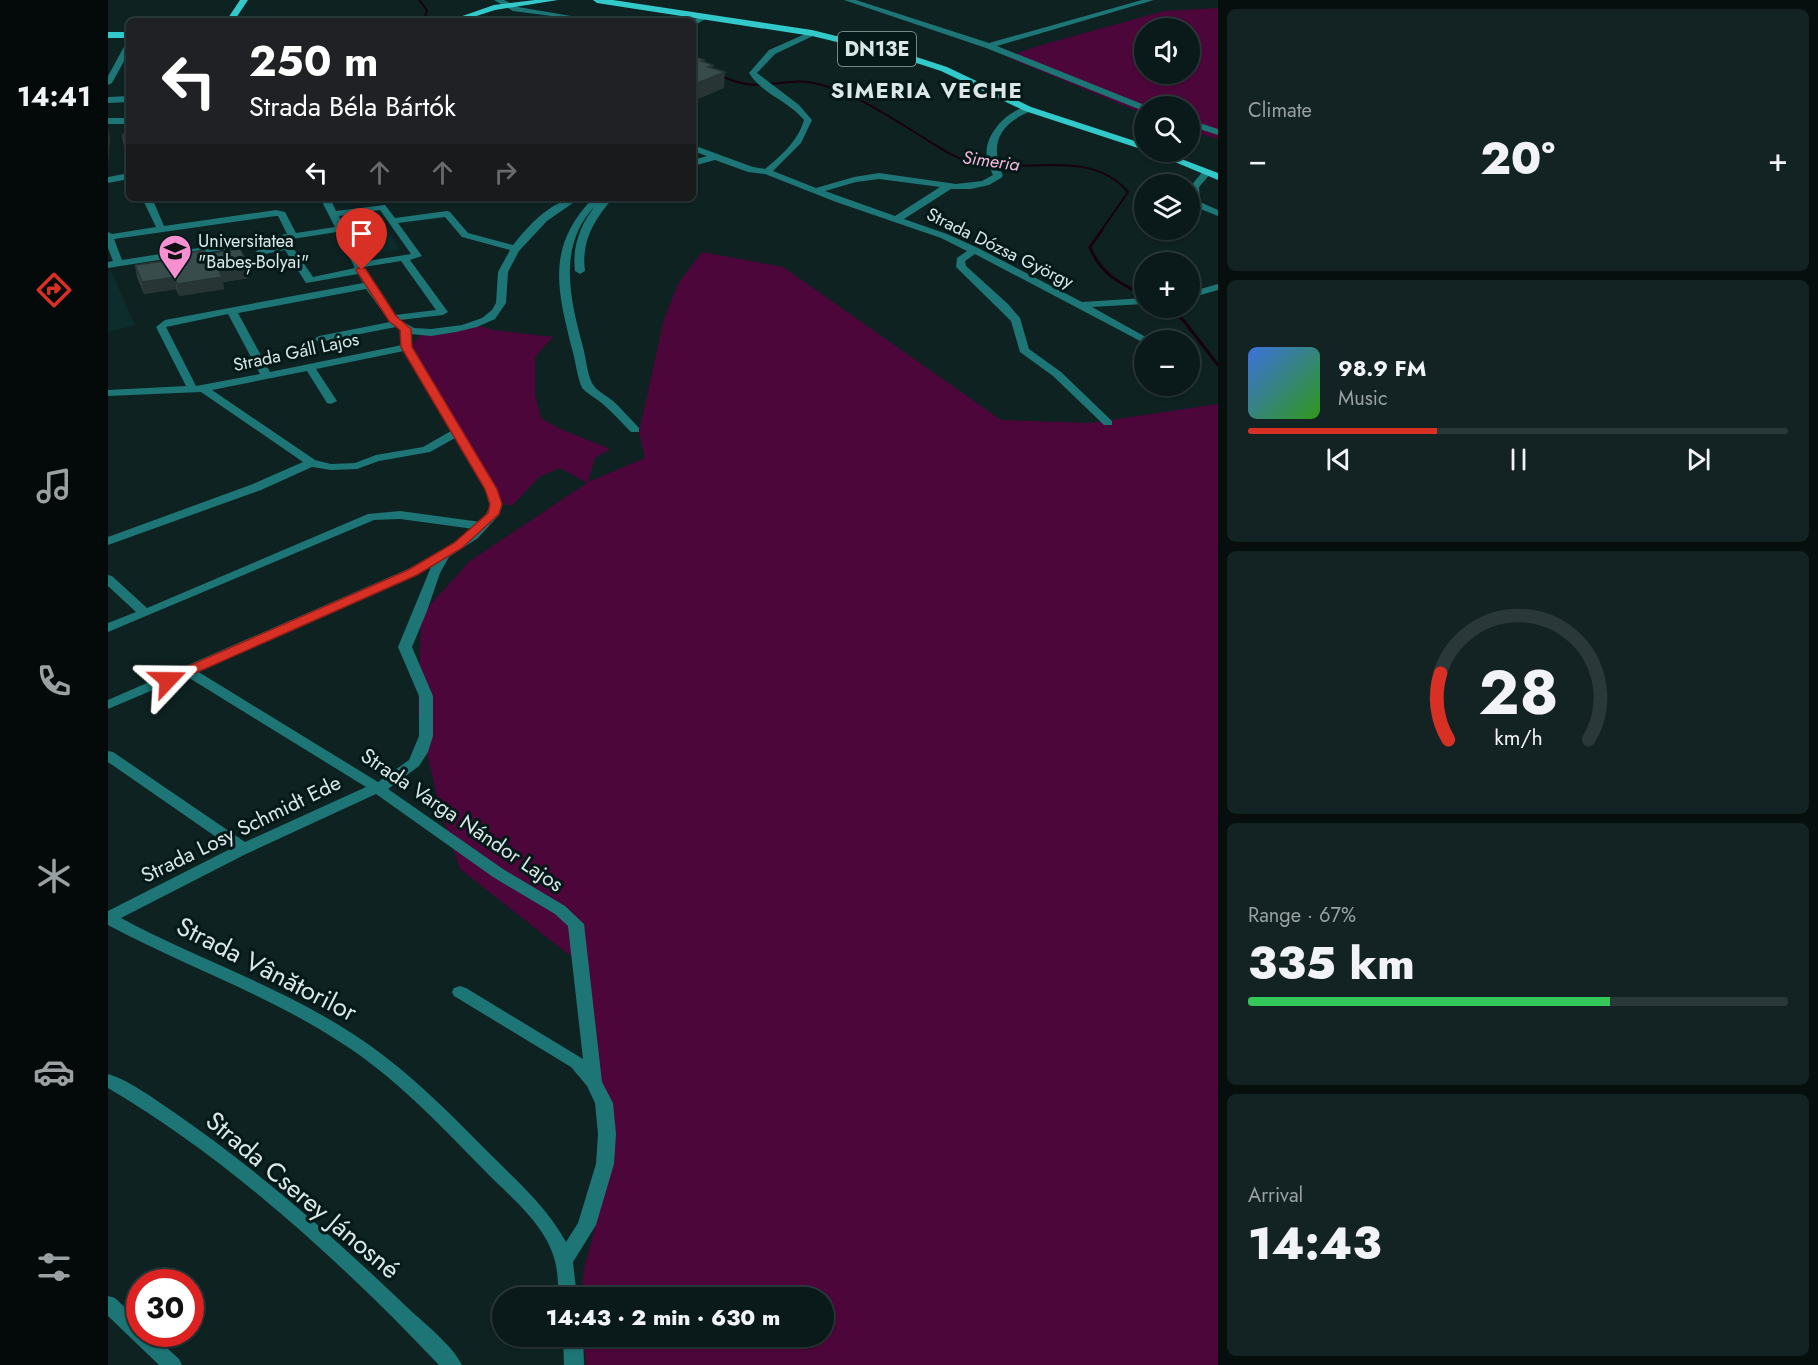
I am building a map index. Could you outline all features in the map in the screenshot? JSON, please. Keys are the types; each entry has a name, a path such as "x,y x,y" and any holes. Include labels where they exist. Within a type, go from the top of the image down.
{"main road":[{"path":"232,18 244,0"},
{"path":"463,18 508,6 554,0"},
{"name":"DN13E","path":"593,0 812,33 934,65 1028,109 1134,144"},
{"path":"108,35 126,35"},
{"path":"1182,162 1218,177"}],"street":[{"path":"498,0 508,6 567,16"},
{"path":"848,0 988,46 1134,104"},
{"path":"988,46 1150,0"},
{"path":"696,22 705,16"},
{"path":"767,172 784,156 808,123 807,118 798,108 753,77 753,73 765,57 812,33"},
{"path":"108,83 113,68 126,49"},
{"path":"108,100 126,99"},
{"path":"815,191 881,176 950,185 976,184 995,179 998,176 991,154 994,136 1015,115 1028,109"},
{"path":"108,121 126,121"},
{"path":"1200,126 1218,132"},
{"path":"696,149 751,170"},
{"path":"697,163 715,157"},
{"path":"697,163 751,170"},
{"name":"Strada Dózsa György","path":"751,170 767,172 975,250 1134,334"},
{"path":"1200,180 1207,172"},
{"path":"108,180 126,177"},
{"path":"897,219 950,185"},
{"path":"148,201 161,229"},
{"path":"108,705 392,582 444,555 482,526 493,514 496,504 491,489 407,347 398,324 360,268 329,201"},
{"path":"398,324 441,331 474,324 493,315 502,300 504,271 516,249 560,201"},
{"path":"595,201 582,212 565,248 562,266 570,320 587,386 610,404 635,430"},
{"path":"580,271 579,251 590,218 605,201"},
{"path":"1200,205 1218,213"},
{"path":"310,281 417,256 382,207 333,214"},
{"path":"293,236 282,214 276,213 109,236 113,265 340,229"},
{"path":"394,221 447,214 465,235 516,249"},
{"path":"260,252 288,247 313,286 281,292"},
{"path":"975,250 960,260 961,267 1016,320 1024,350 1057,374 1108,423"},
{"path":"319,339 398,324 443,312 405,258"},
{"path":"370,285 162,325 197,389 311,463 331,467 357,466 376,458 426,450 458,432"},
{"path":"1200,292 1218,287"},
{"path":"1080,305 1134,302"},
{"path":"231,310 266,375"},
{"name":"Strada Gáll Lajos","path":"108,393 197,389 407,347"},
{"path":"309,366 331,401"},
{"path":"108,541 257,487 311,463"},
{"path":"108,628 372,517 400,515 482,526"},
{"name":"Strada Losy Schmidt Ede","path":"108,918 244,849 376,788 414,763 421,752 426,736 426,696 405,647 434,573 444,555"},
{"path":"108,579 145,613"},
{"name":"Strada Varga Nándor Lajos","path":"188,671 376,788 498,873 560,910 576,924 594,1082"},
{"path":"108,755 244,849"},
{"name":"Strada Vânătorilor","path":"108,918 137,934 253,986 326,1025 404,1081 454,1127 533,1209 558,1246 564,1261 567,1287"},
{"path":"460,992 577,1063 594,1082 604,1103 607,1134 605,1164 587,1225 564,1261"},
{"name":"Strada Cserey Jánosné","path":"108,1080 188,1131 259,1186 384,1296 452,1365"},
{"path":"108,1304 172,1365"},
{"path":"573,1347 574,1365"}],"shaded area":[{"path":"1218,8 1218,139 1200,134 1200,96 1134,96 1134,110 1007,57 1134,19 1134,84 1200,84 1200,18 1139,18 1164,11"},
{"path":"379,211 380,217 362,221 371,234 389,231 399,249 361,256 360,253 368,248 367,246 384,243 382,239 377,240 373,235 360,237 349,221 354,220 352,216"},
{"path":"702,252 783,267 1001,420 1091,423 1218,404 1218,1365 587,1365 584,1347 834,1347 834,1287 582,1287 585,1265 605,1190 595,1070 577,961 460,869 438,801 418,713 421,615 470,561 587,483 560,468 539,477 513,505 505,505 412,345 423,332 474,324 493,330 553,337 535,357 535,395 541,418 558,428 610,449 595,458 588,482 645,458 639,432 664,319 679,282"},
{"path":"108,271 111,271 135,325 108,332"}],"building":[{"path":"696,57 713,65 708,67 725,72 696,84"},
{"path":"240,249 249,266 219,270 222,277 177,284 175,277 142,282 135,265 171,260 170,256 204,250 206,254"}],"waterway":[{"name":"Simeria","path":"419,0 427,10 425,18"},
{"name":"Simeria","path":"720,75 746,84 804,82 832,88 873,107 956,157 977,164 1077,166 1096,170 1113,179 1128,192 1101,231"},
{"name":"Simeria","path":"1102,230 1090,247 1094,256 1105,271 1134,290"},
{"name":"Simeria","path":"1181,318 1218,365"}],"place":[{"name":"Universitatea \"Babeș-Bolyai\"","path":"175,280"}],"district":[{"name":"SIMERIA VECHE","path":"927,90"}],"route":[{"path":"168,680 412,572 458,545 493,514 496,504 491,489 407,347 405,329 392,318 362,270"}]}
